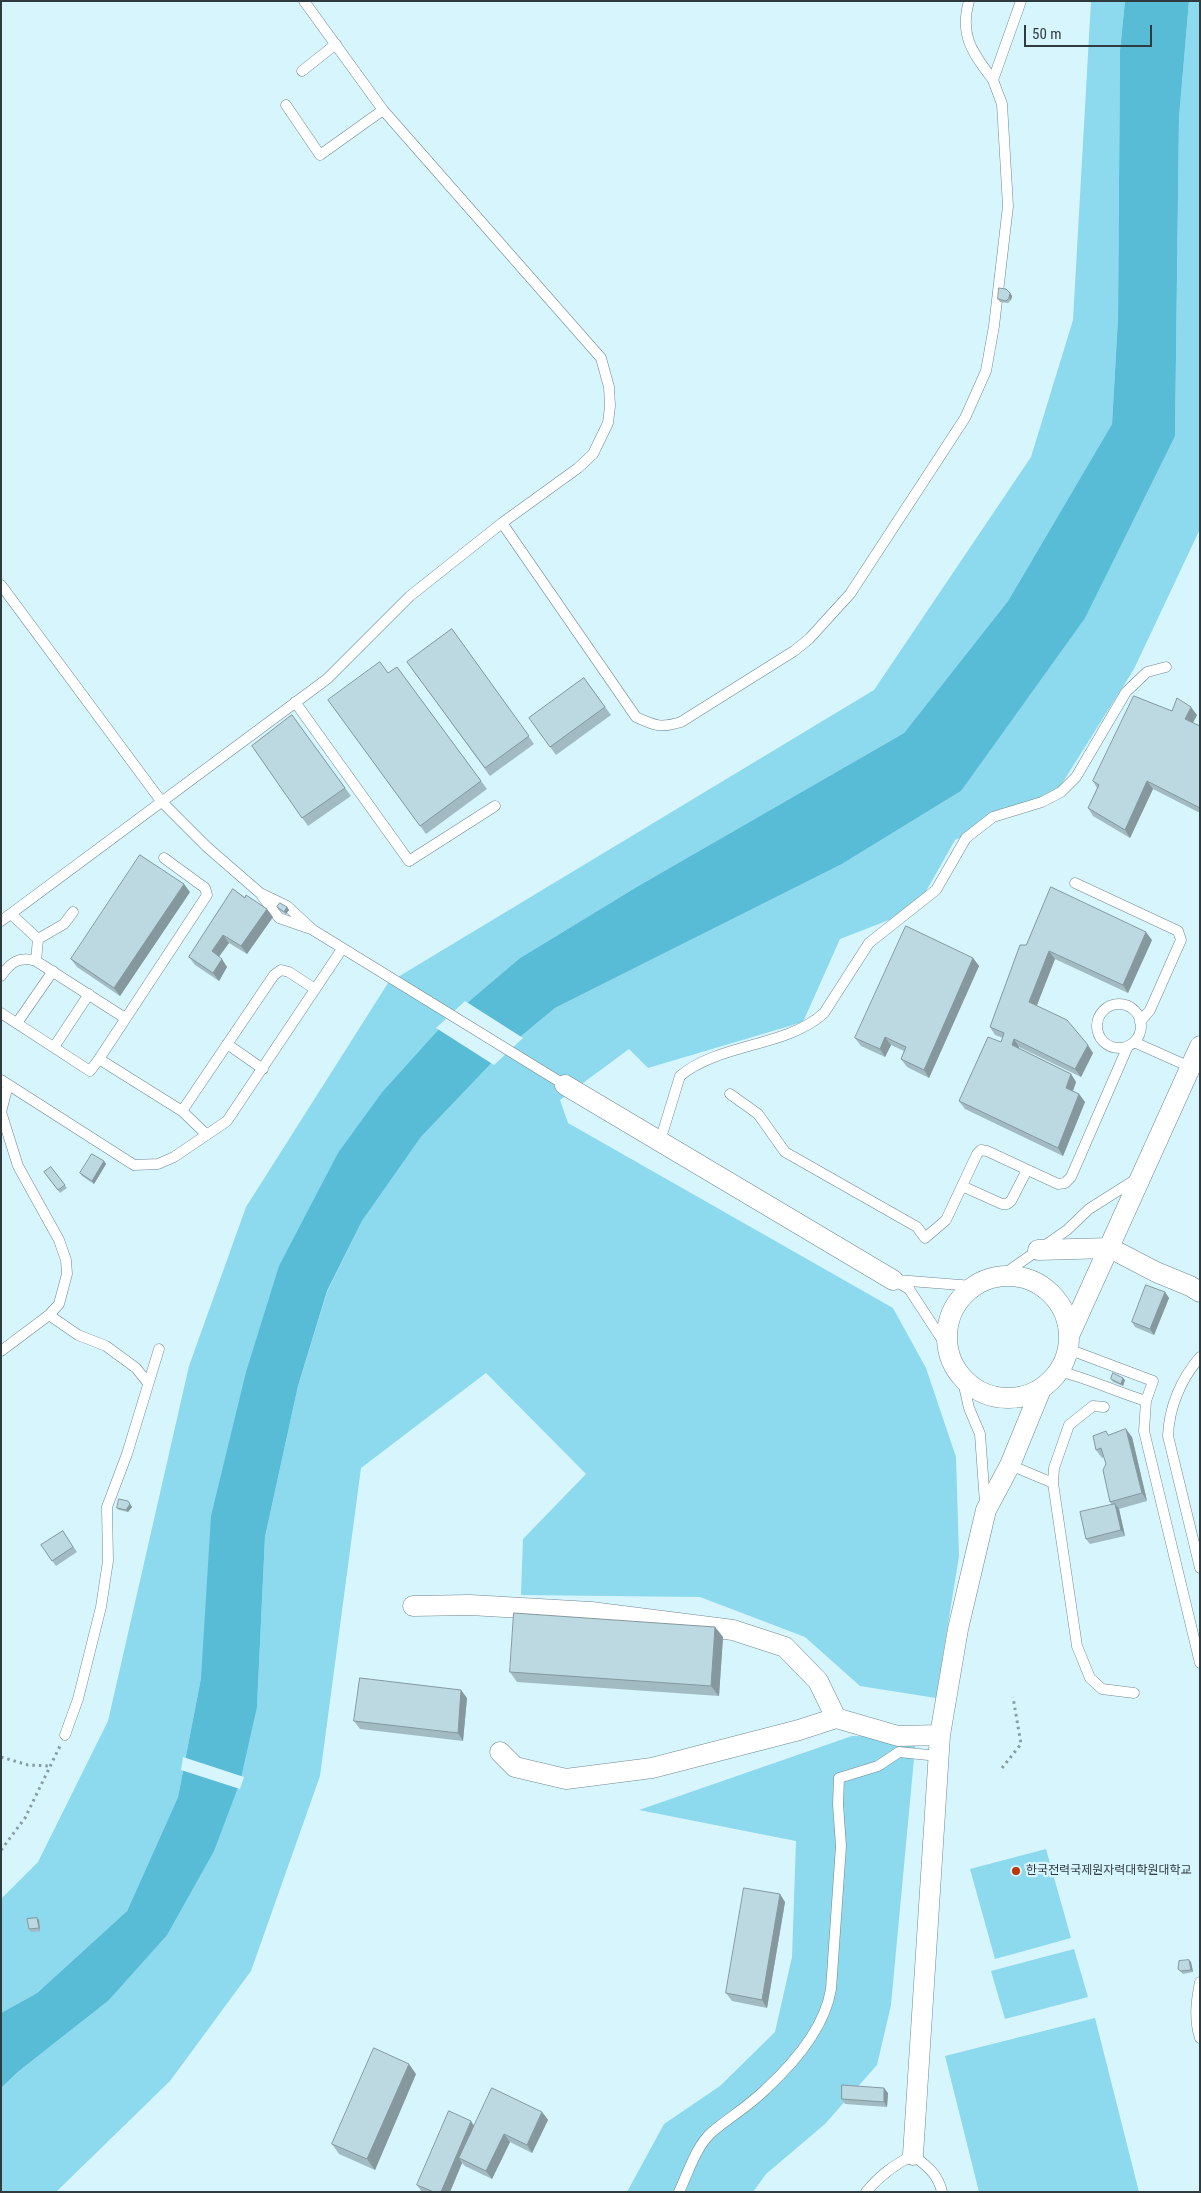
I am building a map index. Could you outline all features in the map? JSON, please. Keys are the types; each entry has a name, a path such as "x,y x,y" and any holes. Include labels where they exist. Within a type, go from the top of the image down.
{"street":[{"path":"1068,1343 1063,1311 1048,1291 1026,1278 1001,1276 988,1279 973,1286 960,1298 952,1313 947,1329 948,1347 953,1363 962,1377 975,1389 991,1396 1008,1398 1025,1396 1041,1388 1058,1372 1068,1343 1200,1046"},
{"path":"565,1085 893,1280"},
{"path":"1038,1250 1110,1248 1200,1292"},
{"path":"913,2155 940,1735 958,1629 986,1510 1010,1465 1041,1388"},
{"path":"414,1606 470,1605 591,1612 734,1630 785,1647 818,1682 836,1718"},
{"path":"500,1752 515,1766 566,1779 652,1768 799,1730 836,1718 898,1736 940,1735"}],"lane":[{"path":"1,921 327,679 410,596 502,524 578,468 593,454 608,423 610,406 606,370 591,343 383,110 304,1"},
{"path":"502,524 636,716 654,726 666,726 681,722 794,651 809,639 850,594 965,418 986,371 994,326 1008,206 1002,104 993,80 974,54 966,33 965,18 970,1"},
{"path":"993,80 1021,1"},
{"path":"302,71 336,44"},
{"path":"286,105 320,155 383,110"},
{"path":"1,585 161,801 207,848 260,893 287,906 313,930 565,1085"},
{"path":"660,1141 680,1076 688,1069 710,1059 801,1028 816,1020 824,1013 869,943 936,890 966,838 994,817 1042,802 1061,792 1076,777 1126,692 1146,672 1166,667"},
{"path":"295,702 409,861 495,806"},
{"path":"1,1013 90,1071 207,895 205,888 164,858"},
{"path":"730,1094 758,1114 785,1152 917,1227 926,1238 946,1220 977,1154 981,1150 987,1150 1058,1184 1065,1183 1071,1177 1131,1044 1138,1036 1140,1022 1150,1010 1181,940 1181,935 1178,931 1075,883"},
{"path":"38,940 64,924 73,912"},
{"path":"11,914 38,940"},
{"path":"36,961 38,940"},
{"path":"1,1351 49,1315 59,1304 67,1274 66,1260 59,1240 18,1166 1,1112 5,1083 134,1165 158,1164 174,1157 227,1121 342,949"},
{"path":"1,976 16,959 26,958 36,961 125,1018"},
{"path":"182,1111 274,975 281,970 288,972 315,989"},
{"path":"17,1024 53,972"},
{"path":"54,1047 89,994"},
{"path":"1140,1022 1132,1009 1125,1006 1111,1006 1100,1015 1097,1028 1102,1041 1114,1048 1131,1044 1190,1067"},
{"path":"227,1044 263,1069"},
{"path":"99,1059 182,1111 207,1135"},
{"path":"962,1186 1002,1204 1008,1204 1012,1201 1028,1170"},
{"path":"1001,1276 1067,1230 1090,1209 1143,1174"},
{"path":"893,1280 973,1286"},
{"path":"893,1280 909,1289 948,1347"},
{"path":"49,1315 78,1335 106,1346 136,1368 148,1383"},
{"path":"1068,1343 1153,1381 1146,1401 1144,1431 1200,1663"},
{"path":"65,1735 78,1699 101,1607 108,1561 107,1507 127,1454 159,1349"},
{"path":"1200,1357 1182,1382 1169,1419 1168,1436 1200,1568"},
{"path":"1058,1372 1080,1376 1103,1387 1146,1401"},
{"path":"962,1377 969,1408 980,1434 986,1510"},
{"path":"1104,1407 1093,1406 1069,1425 1054,1468 1053,1483 1076,1646 1090,1678 1102,1689 1134,1694"},
{"path":"1010,1465 1053,1483"},
{"path":"679,2192 699,2151 711,2133 766,2090 794,2059 821,2021 828,2006 832,1989 841,1846 838,1804 839,1778 878,1766 899,1752 938,1756"},
{"path":"1200,1982 1196,2004 1196,2026 1200,2038"},
{"path":"866,2192 882,2174 913,2155 931,2169 940,2183 942,2192"}],"path":[{"path":"1002,1768 1021,1744 1013,1697"},
{"path":"1,1850 25,1818 65,1735"},
{"path":"1,1757 28,1765 50,1766"}],"shaded area":[{"path":"1091,1 1125,1 1120,50 1118,318 1112,424 1008,601 904,733 640,885 520,958 447,1020 383,1091 201,1678 178,1797 127,1911 37,1993 1,2013 1,1899 38,1862 108,1721 189,1366 246,1207 388,983 874,690 1031,457 1073,320"},
{"path":"1125,1 1189,1 1179,118 1175,436 1085,618 961,791 842,864 555,1008 502,1052 421,1137 362,1221 327,1291 298,1386 265,1537 257,1707 240,1782 214,1851 167,1935 108,2001 19,2071 1,2088 1,2013 37,1993 127,1911 178,1797 201,1678 211,1516 246,1372 279,1266 338,1153 383,1091 447,1020 520,958 640,885 904,733 1008,601 1112,424 1118,318 1120,50"},
{"path":"1189,1 1200,1 1200,529 1134,669 1056,793 955,840 924,895 889,920 840,939 803,1022 648,1068 629,1049 560,1100 568,1123 893,1308 926,1368 956,1457 959,1556 936,1698 860,1686 805,1637 700,1597 521,1595 523,1539 586,1474 486,1373 361,1468 320,1776 251,1971 170,2081 56,2192 1,2192 1,2088 19,2071 108,2001 257,1707 265,1537 298,1386 327,1292 362,1221 421,1137 502,1052 555,1008 842,864 961,791 1175,436 1179,118"},
{"path":"852,1736 916,1737 891,2005 877,2065 825,2124 766,2174 753,2192 627,2192 664,2124 720,2086 775,2032 792,1957 796,1841 639,1810"},
{"path":"1046,1849 1071,1938 995,1959 970,1869"},
{"path":"1074,1949 1088,1997 1005,2019 991,1971"},
{"path":"1095,2018 1139,2192 979,2192 945,2056"}],"pier":[{"path":"465,1001 523,1038 494,1065 436,1028"},
{"path":"183,1757 244,1777 240,1789 181,1770"}],"building":[{"path":"999,288 1006,289 1010,293 1006,301 998,299"},
{"path":"452,629 529,736 485,768 407,662"},
{"path":"380,662 388,673 397,667 481,781 420,826 328,700"},
{"path":"584,678 605,707 550,747 529,718"},
{"path":"1134,696 1172,711 1177,698 1191,707 1185,719 1200,726 1200,808 1147,781 1125,830 1088,808 1099,785 1093,781"},
{"path":"292,715 345,788 302,818 252,746"},
{"path":"140,855 184,884 114,988 71,959"},
{"path":"1051,887 1146,932 1123,985 1049,951 1029,1002 1067,1020 1088,1045 1075,1069 1014,1039 1012,1045 1071,1074 1066,1088 1079,1094 1058,1148 959,1101 988,1037 1001,1042 1004,1033 990,1027 1020,945 1026,945"},
{"path":"233,889 245,898 246,895 267,909 241,946 223,935 212,951 222,959 213,973 189,957"},
{"path":"280,903 287,907 284,912 277,907"},
{"path":"906,926 973,958 924,1070 901,1059 906,1047 885,1037 880,1049 855,1038"},
{"path":"92,1154 104,1161 92,1181 80,1173"},
{"path":"51,1167 65,1185 58,1190 44,1172"},
{"path":"1146,1285 1165,1292 1150,1329 1132,1322"},
{"path":"1113,1373 1123,1378 1121,1384 1111,1379"},
{"path":"1126,1429 1142,1493 1110,1502 1103,1470 1106,1464 1101,1448 1096,1450 1093,1436 1106,1431 1108,1435"},
{"path":"119,1499 128,1501 130,1504 126,1510 117,1508"},
{"path":"1115,1504 1121,1530 1086,1539 1080,1512"},
{"path":"63,1531 73,1547 52,1561 41,1545"},
{"path":"514,1613 715,1627 711,1686 510,1672"},
{"path":"360,1678 461,1690 458,1733 354,1721"},
{"path":"744,1888 780,1894 762,2000 726,1993"},
{"path":"37,1918 39,1928 29,1929 27,1919"},
{"path":"1189,1960 1191,1970 1181,1971 1178,1969 1179,1961"},
{"path":"374,2048 409,2064 367,2159 332,2144"},
{"path":"842,2085 884,2088 884,2102 842,2099"},
{"path":"492,2088 542,2112 527,2145 504,2134 486,2171 459,2158"},
{"path":"449,2111 471,2121 441,2192 434,2192 417,2185"}],"place":[{"name":"한국전력국제원자력대학원대학교","path":"1016,1871"}]}
